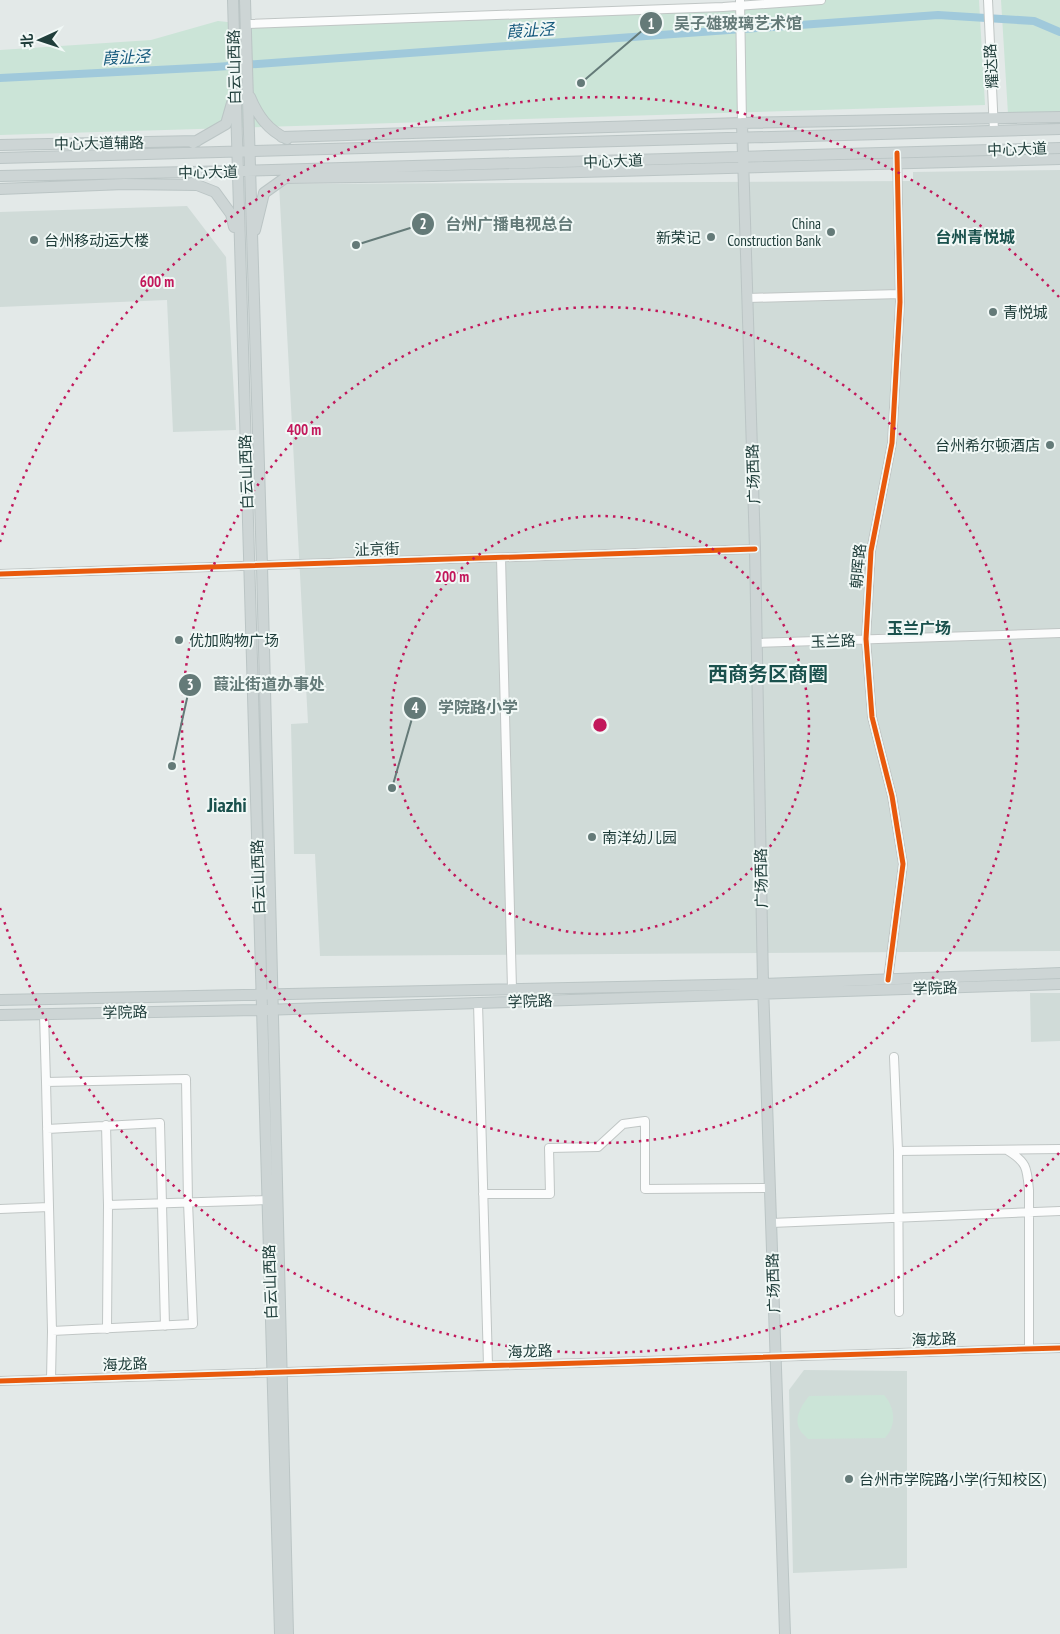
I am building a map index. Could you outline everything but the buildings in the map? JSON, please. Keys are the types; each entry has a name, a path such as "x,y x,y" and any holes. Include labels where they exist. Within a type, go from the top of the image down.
{"main road":[{"name":"白云山西路","path":"233,0 262,995 268,1009 277,1372 280,1634"},
{"name":"白云山西路","path":"245,0 273,994 268,1009 268,1200 288,1634"},
{"name":"中心大道","path":"247,84 254,108 266,126 282,138 308,150"},
{"name":"中心大道","path":"172,153 226,124 235,92"},
{"path":"282,138 742,123 1060,116"},
{"name":"广场西路","path":"742,123 755,549 763,989 785,1634"},
{"name":"中心大道","path":"0,158 1060,129"},
{"name":"中心大道辅路","path":"0,145 197,141"},
{"name":"中心大道","path":"898,158 1060,148"},
{"path":"285,178 898,158 1060,159"},
{"name":"中心大道","path":"0,176 313,169 743,163"},
{"name":"白云山西路","path":"252,251 264,193 285,178 313,169"},
{"name":"中心大道","path":"165,173 215,192 231,214 239,245"},
{"path":"0,189 124,184 197,184"},
{"name":"学院路","path":"0,1015 478,1003 763,989 888,980 1060,973"},
{"name":"学院路","path":"0,1000 512,990 763,989 1060,984"}],"street":[{"path":"246,24 740,7 821,0"},
{"name":"耀达路","path":"988,1 994,131"},
{"path":"740,7 742,123"},
{"name":"朝晖路","path":"888,980 903,864 892,796 872,717 866,640 871,551 892,443 900,294 898,158"},
{"path":"748,298 900,294"},
{"name":"沚京街","path":"0,574 755,549"},
{"path":"500,558 512,990"},
{"name":"玉兰路","path":"757,643 1060,633"},
{"path":"478,1003 488,1365"},
{"path":"44,1014 52,1331 50,1379"},
{"path":"894,1057 898,1151 899,1312"},
{"path":"46,1082 186,1079 188,1202 193,1324 52,1331"},
{"path":"483,1194 550,1194 549,1148 598,1148 623,1124 645,1121 645,1189 770,1188"},
{"path":"47,1129 160,1123 165,1326"},
{"path":"106,1125 108,1205 107,1328"},
{"path":"898,1151 1060,1149"},
{"path":"1007,1150 1019,1158 1027,1168 1029,1349"},
{"path":"108,1205 268,1200"},
{"path":"0,1209 49,1207"},
{"path":"771,1223 1029,1214 1060,1211"},
{"name":"海龙路","path":"0,1380 1060,1348"}],"shaded area":[{"path":"1060,170 1060,951 320,956 315,854 294,854 291,724 308,723 279,184 913,181 913,172"},
{"path":"187,206 226,257 236,430 173,432 167,300 0,307 0,212"},
{"path":"1030,993 1060,993 1060,1041 1031,1042"},
{"name":"台州市学院路小学(行知校区)","path":"804,1370 907,1371 907,1568 793,1573 789,1390"}],"green space":[{"path":"821,0 979,0 985,105 0,135 0,50 151,40 218,21 246,24"},
{"path":"1001,0 1060,0 1060,113 1008,114"},
{"path":"884,1395 888,1400 893,1416 889,1433 885,1438 808,1439 798,1425 799,1412 809,1396"}],"waterway":[{"name":"葭沚泾","path":"0,78 215,67 938,15 1034,21 1060,32"}],"cycle path":[{"path":"888,980 903,864 892,796 872,717 866,639 871,551 892,443 900,302 897,153"},
{"path":"0,574 755,549"},
{"path":"0,1381 1060,1348"}],"place":[{"name":"吴子雄玻璃艺术馆","path":"581,83"},
{"name":"China Construction Bank","path":"831,232"},
{"name":"新荣记","path":"711,237"},
{"name":"台州移动运大楼","path":"34,240"},
{"name":"台州广播电视总台","path":"356,245"},
{"name":"青悦城","path":"993,312"},
{"name":"台州希尔顿酒店","path":"1050,445"},
{"name":"优加购物广场","path":"179,640"},
{"name":"葭沚街道办事处","path":"172,766"},
{"name":"学院路小学","path":"392,788"},
{"name":"南洋幼儿园","path":"592,837"},
{"name":"台州市学院路小学(行知校区)","path":"849,1479"}],"district":[{"name":"台州青悦城","path":"975,237"},
{"name":"玉兰广场","path":"919,628"},
{"name":"西商务区商圈","path":"768,674"},
{"name":"Jiazhi","path":"227,805"}]}
